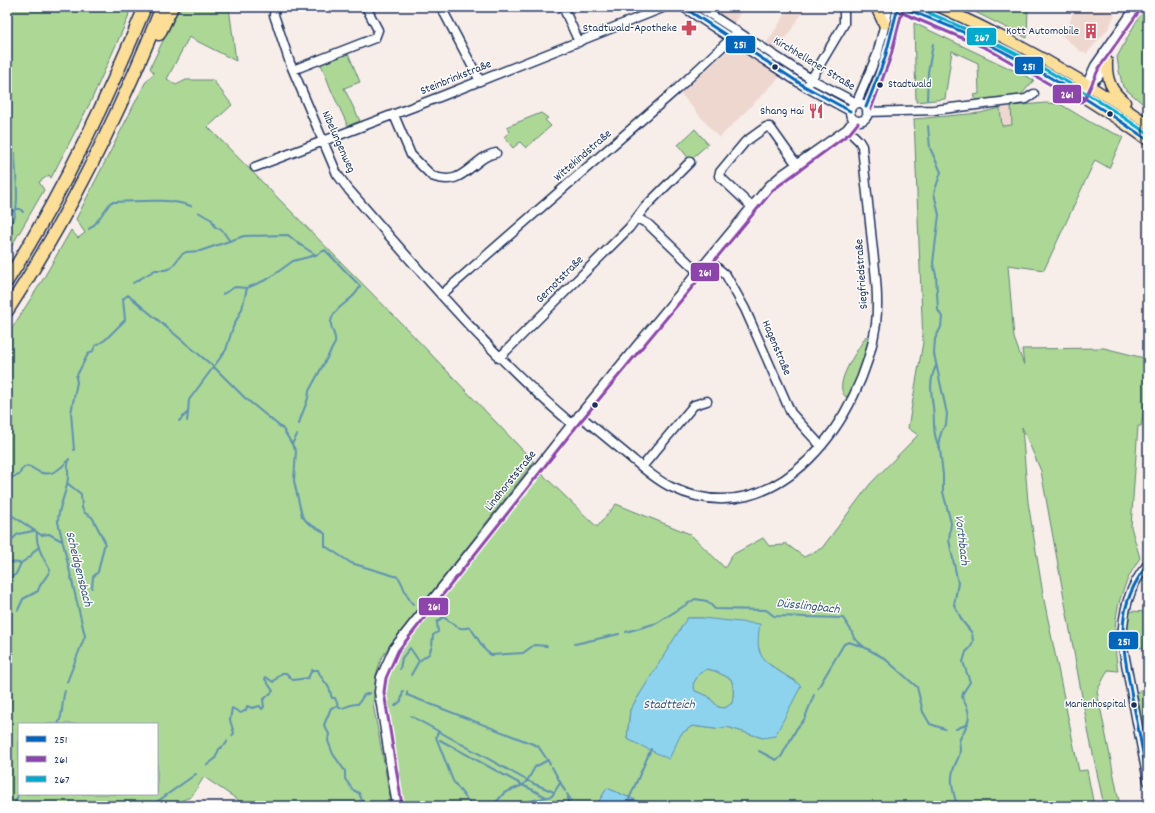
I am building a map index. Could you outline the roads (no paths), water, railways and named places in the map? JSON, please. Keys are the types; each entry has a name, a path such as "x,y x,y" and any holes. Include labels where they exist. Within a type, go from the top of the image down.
{"highway":[{"path":"7,281 65,181 111,89 145,7"},
{"path":"7,311 50,243 94,160 143,56 162,7"},
{"path":"143,56 158,37 172,7"}],"main road":[{"path":"876,7 884,24"},
{"path":"902,7 984,42 1081,97 1148,140"},
{"path":"940,7 978,24 1051,62 1148,124"},
{"path":"1107,61 1107,76 1111,88 1116,95 1130,105 1132,113"}],"street":[{"name":"Nibelungenweg","path":"274,7 274,15 293,70 337,174 349,190 441,295 499,358 572,424"},
{"path":"293,70 375,38 378,30 366,7"},
{"path":"441,7 480,81"},
{"path":"563,7 579,42"},
{"name":"Steinbrinkstraße","path":"255,167 480,81 664,7"},
{"name":"Kirchhellener Straße","path":"683,7 807,87 853,106"},
{"name":"Kirchhellener Straße","path":"699,7 811,79 851,100 853,106"},
{"path":"889,7 877,55 853,106 851,117 854,120 863,120 875,87 898,7"},
{"path":"1081,97 1088,85 1092,72 1136,7"},
{"path":"807,87 844,24 844,12"},
{"path":"1088,85 1098,77 1107,61 1120,30"},
{"name":"Wittekindstraße","path":"441,295 732,39 738,32"},
{"path":"853,106 862,104 867,109 934,110 1026,99 1034,94"},
{"path":"394,114 411,155 432,176 436,178 448,180 458,177 483,158 496,153"},
{"name":"Lindhorststraße","path":"397,806 379,692 381,677 386,661 394,648 579,415 752,207 776,180 847,129 854,120"},
{"path":"752,207 719,176 720,172 745,142 766,127 770,127 797,164"},
{"name":"Siegfriedstraße","path":"579,415 656,478 672,488 706,498 730,500 744,498 773,487 787,478 821,446 849,406 861,380 876,324 877,301 875,266 862,146 859,140 847,129"},
{"name":"Gernotstraße","path":"499,358 690,162"},
{"path":"637,218 648,224 698,272"},
{"name":"Hagenstraße","path":"708,260 726,275 745,309 765,351 791,413 821,446"},
{"path":"642,467 694,405 707,401"},
{"path":"1148,564 1134,584 1127,601 1123,620 1122,642 1148,781"}],"water":[{"name":"Stadtteich","path":"687,618 702,618 760,624 758,642 761,655 764,660 801,686 775,736 763,738 727,727 715,729 692,726 681,734 669,759 627,739 630,710","holes":["707,669 715,671 731,679 732,682 732,703 725,708 718,707 708,696 695,691 693,684 699,674"]},
{"path":"607,788 649,806 592,806 598,803"}],"waterway":[{"name":"Vorthbach","path":"927,100 928,72 933,44"},
{"name":"Vorthbach","path":"928,126 930,148 941,172 934,193 939,215 933,263 936,275 938,310 942,317 941,327 935,339 934,354 947,414 946,425 942,430 939,440 943,475 943,492 951,523 949,540 958,583 954,605 963,622 972,633 973,641 971,647 966,652 963,662 970,682 963,693 962,698 969,715 967,725 959,741 960,752 953,771 952,784 956,802 953,806"},
{"path":"15,153 17,189 16,209"},
{"path":"89,229 95,224 111,202 161,201 181,203 191,206"},
{"path":"7,205 13,211"},
{"path":"7,226 13,221 15,216 14,211 16,209 20,209 23,212"},
{"path":"198,212 212,220 215,227 222,230 229,240"},
{"name":"Scheidgensbach","path":"133,283 155,270 165,270 171,268 181,255 186,252 200,251 244,236 288,235 316,255 325,250 360,286 354,296 333,316 331,328 335,337 335,343 309,391 308,399 299,424"},
{"path":"179,421 188,412 189,400 226,350 233,327 242,309 247,288 268,279 293,261 316,255"},
{"path":"223,294 235,287 247,288"},
{"path":"74,450 71,413 77,382 76,377 88,354 125,320 123,299 128,295 214,367 245,398 283,429 296,451 294,481 302,516 308,523 325,534 325,546 351,563 398,577 413,604"},
{"name":"Vorthbach","path":"936,366 932,376 931,391 935,432 939,447"},
{"path":"187,421 188,413"},
{"path":"292,444 297,435"},
{"path":"7,457 9,478 19,475 22,469 27,466 39,472 48,474 52,473 59,469 68,460"},
{"name":"Scheidgensbach","path":"67,682 85,636 58,522 59,510 67,484 69,459"},
{"path":"67,483 81,494 82,508 85,513 92,517 105,542 98,572 93,577 92,588"},
{"path":"7,512 41,535 49,534 62,541"},
{"path":"7,544 18,534 33,531"},
{"path":"18,610 23,599 38,591 40,585 50,570 37,542 37,532"},
{"path":"10,607 9,579 16,574 21,563 30,557 39,547"},
{"path":"7,562 21,563"},
{"name":"Düsslingbach","path":"626,632 657,623 695,599 707,601 715,609 766,610 774,616 843,618 851,630 854,638 864,647 884,658 917,687 923,712 930,724 945,729"},
{"name":"Düsslingbach","path":"411,675 419,661 429,654 432,646 433,635 438,632 437,622 443,617 455,626 462,628 470,627 485,650 491,655 523,653 534,645 547,646"},
{"name":"Düsslingbach","path":"575,644 619,634"},
{"path":"818,688 844,644 849,642 863,647"},
{"path":"400,669 402,658 410,648 419,661"},
{"name":"Düsslingbach","path":"232,736 234,733 230,720 232,708 241,713 246,710 247,706 252,708 260,706 262,709 264,707 263,700 273,691 265,679 266,677 273,682 282,673 286,673 293,680 308,678 312,670 318,670 320,676 328,685 332,698 335,698 339,708 358,704 364,695 370,693"},
{"name":"Scheidgensbach","path":"58,723 61,717 65,691"},
{"name":"Düsslingbach","path":"395,706 401,701 403,691"},
{"path":"407,692 407,695 538,746 550,764"},
{"path":"759,751 776,760 781,757 797,728 804,720 814,695"},
{"path":"337,706 331,708 324,725 329,734 328,741 333,754 345,771 345,779 353,790 359,793 364,806"},
{"path":"411,716 530,782"},
{"name":"Düsslingbach","path":"956,729 968,724"},
{"path":"438,732 436,737 453,781 472,806"},
{"path":"440,740 526,787"},
{"name":"Düsslingbach","path":"207,765 215,759 219,749 226,744 227,741"},
{"path":"629,799 651,749"},
{"path":"493,806 504,793 523,785 535,767 548,760"},
{"path":"552,767 565,791"},
{"name":"Düsslingbach","path":"151,806 196,774"},
{"path":"532,783 554,792"},
{"path":"525,806 530,801 552,796 560,783"},
{"path":"527,787 546,797"},
{"path":"567,794 571,800"},
{"name":"Scheidgensbach","path":"14,806 18,795"},
{"path":"565,806 568,803 568,797"},
{"path":"319,806 320,804 323,806"}],"place":[{"name":"Stadtwald-Apotheke","path":"689,28"},
{"name":"Kott Automobile","path":"1091,31"},
{"name":"Stadtwald","path":"880,85"},
{"name":"Shang Hai","path":"816,111"},
{"name":"Marienhospital","path":"1134,705"}]}
